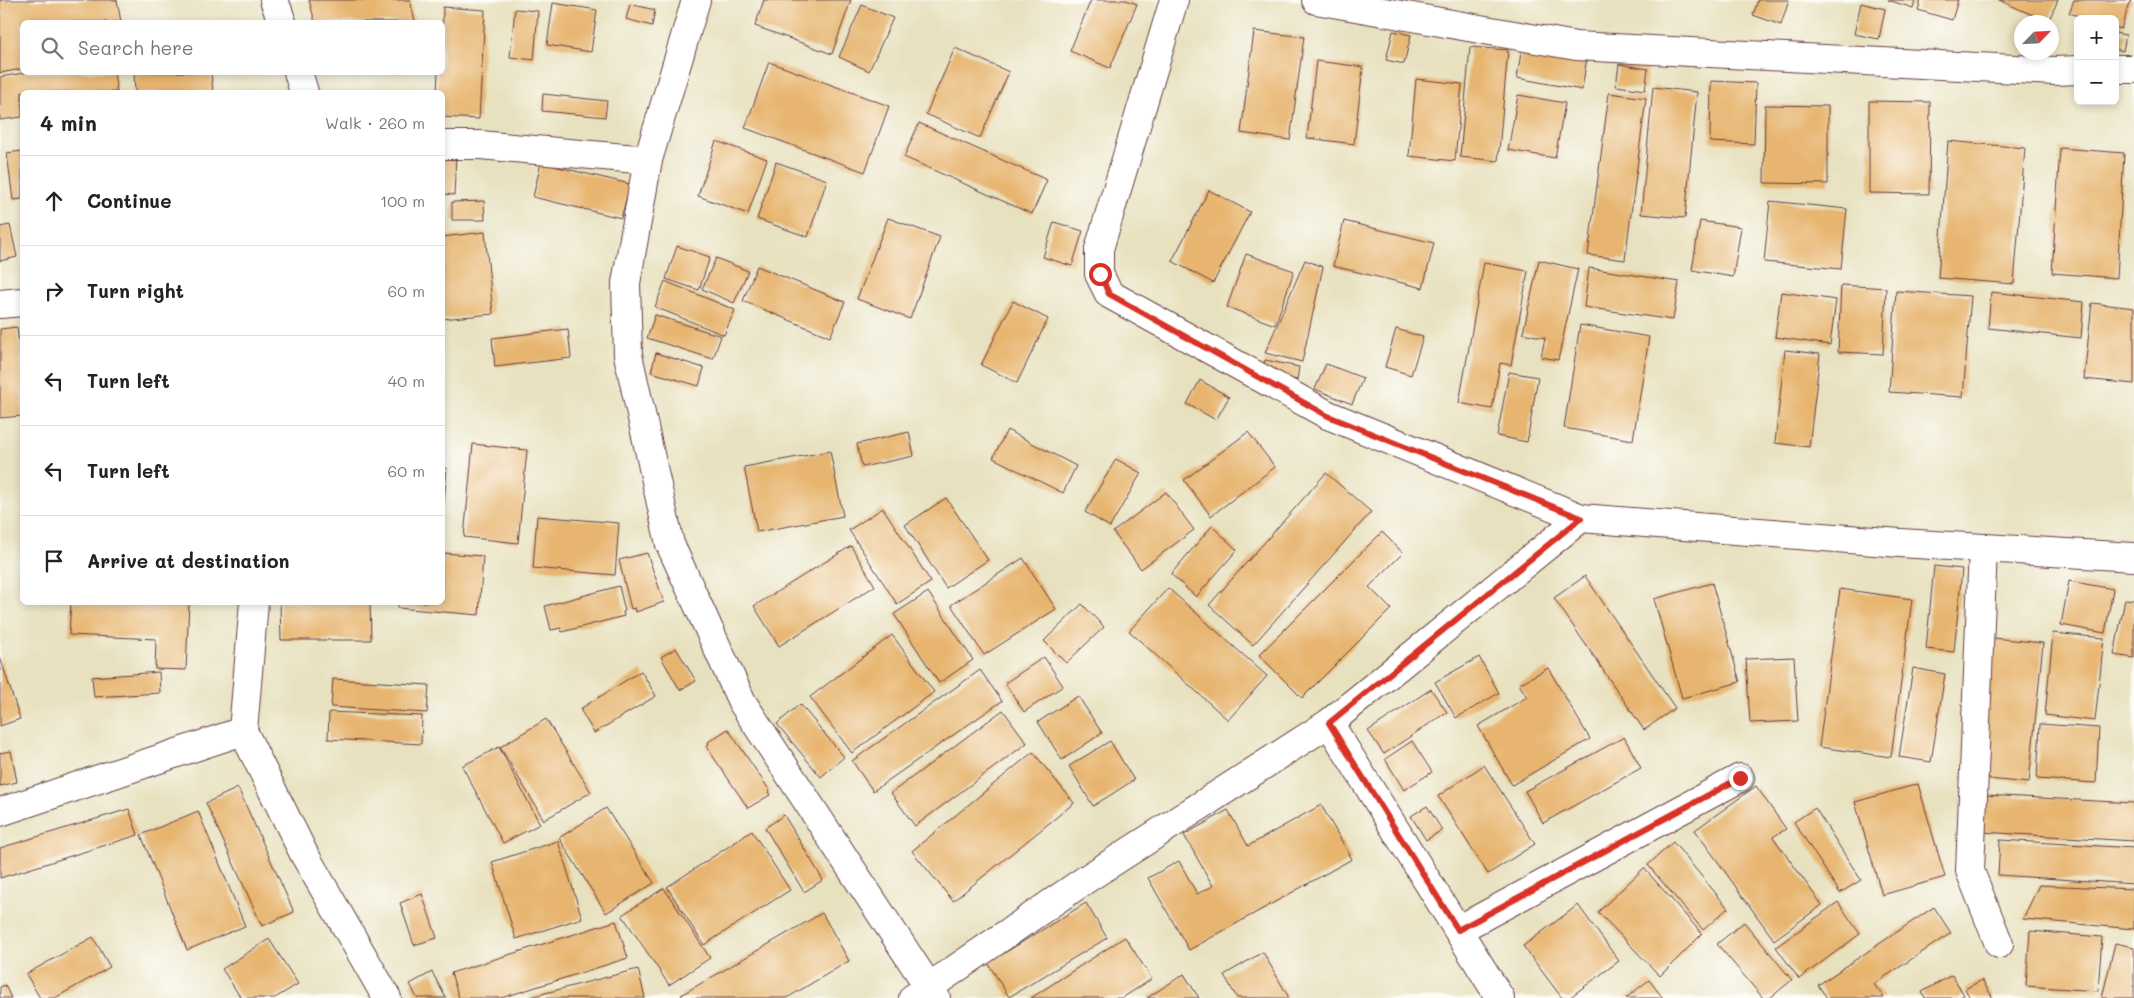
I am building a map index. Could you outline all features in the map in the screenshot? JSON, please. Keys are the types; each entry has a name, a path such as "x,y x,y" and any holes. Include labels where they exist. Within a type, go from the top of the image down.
{"street":[{"path":"274,0 281,20"},
{"path":"696,0 648,160 626,283 628,355 670,544 742,702 926,995 1088,878 1329,723 1581,518"},
{"path":"1174,0 1099,249 1100,274 1109,294 1328,416 1581,518 1983,548 2134,556"},
{"path":"1316,0 1576,46 2055,71 2074,70"},
{"path":"2119,69 2134,69"},
{"path":"299,75 303,90"},
{"path":"445,145 480,144 648,160"},
{"path":"0,304 20,302"},
{"path":"1983,548 1970,871 2000,944"},
{"path":"254,605 243,731 304,854 387,998"},
{"path":"1329,723 1500,998"},
{"path":"0,812 243,731"},
{"path":"1458,930 1740,778"}],"building":[{"path":"0,0 117,0 121,20 20,20 20,69 0,73"},
{"path":"309,0 410,0 415,20 314,20"},
{"path":"764,0 851,0 832,54 755,26"},
{"path":"1091,0 1126,0 1137,4 1110,68 1070,51"},
{"path":"1758,0 1789,0 1781,25 1753,15"},
{"path":"1888,0 1915,0 1913,8"},
{"path":"1921,0 1958,0 1952,20 1918,10"},
{"path":"1999,0 2058,0 2051,15 2032,15"},
{"path":"2074,0 2131,0 2121,29 2119,28 2119,15 2075,15 2069,13"},
{"path":"553,3 597,10 591,52 547,45"},
{"path":"1861,3 1885,9 1879,39 1854,34"},
{"path":"630,4 655,10 652,26 626,19"},
{"path":"862,5 893,18 869,71 839,57"},
{"path":"443,7 485,10 479,119 445,117 445,90 437,90 438,75 445,75 445,20 443,20"},
{"path":"515,9 538,11 534,60 510,57"},
{"path":"1254,31 1304,37 1290,140 1241,133"},
{"path":"1393,31 1411,35 1404,64 1386,60"},
{"path":"2119,34 2126,35 2123,51 2119,50"},
{"path":"1522,46 1587,57 1582,90 1517,78"},
{"path":"1470,47 1508,50 1498,161 1460,157"},
{"path":"955,48 1009,72 980,138 926,114"},
{"path":"1316,61 1363,67 1354,144 1307,138"},
{"path":"769,62 889,106 865,172 745,128"},
{"path":"1619,64 1648,69 1645,90 1616,86"},
{"path":"20,74 114,75 117,90 20,90 20,117 0,120 0,77"},
{"path":"134,75 211,75 213,90 135,90"},
{"path":"1416,79 1462,84 1455,161 1409,156"},
{"path":"1711,81 1756,83 1754,144 1710,142"},
{"path":"1653,87 1697,92 1685,218 1641,214"},
{"path":"1609,93 1646,98 1625,260 1588,255"},
{"path":"543,94 607,101 605,117 542,111"},
{"path":"1518,95 1565,103 1555,158 1508,150"},
{"path":"1869,101 1930,102 1929,194 1869,193"},
{"path":"1765,105 1828,106 1828,184 1764,183"},
{"path":"919,123 1047,180 1032,214 904,157"},
{"path":"716,141 767,159 748,214 698,196"},
{"path":"1948,141 2025,148 2014,284 1938,278"},
{"path":"2060,148 2124,153 2117,278 2052,273"},
{"path":"20,151 20,199 13,200 7,153"},
{"path":"445,155 456,155 454,195 445,194"},
{"path":"776,162 827,180 808,237 757,219"},
{"path":"541,163 630,184 621,218 533,197"},
{"path":"1209,190 1250,212 1213,283 1172,261"},
{"path":"484,201 485,220 452,220 452,202"},
{"path":"1770,201 1847,209 1841,269 1764,262"},
{"path":"888,218 940,237 910,319 857,299"},
{"path":"1344,221 1434,243 1423,288 1333,266"},
{"path":"1700,221 1741,227 1733,277 1692,270"},
{"path":"1054,222 1083,231 1072,266 1043,257"},
{"path":"10,225 17,257 0,261 0,227"},
{"path":"485,232 493,314 445,319 445,237"},
{"path":"677,246 710,257 699,290 666,279"},
{"path":"1246,254 1294,271 1275,325 1227,307"},
{"path":"716,258 748,271 734,303 702,289"},
{"path":"1305,260 1323,267 1302,362 1265,353"},
{"path":"1539,260 1578,269 1558,360 1541,357 1545,338 1523,333"},
{"path":"1484,263 1528,271 1511,365 1500,363 1492,409 1459,403"},
{"path":"757,266 845,302 830,337 743,301"},
{"path":"1589,268 1679,282 1673,320 1584,307"},
{"path":"665,281 735,310 724,335 655,307"},
{"path":"1841,285 1886,288 1883,354 1838,352"},
{"path":"1896,291 1971,296 1963,397 1889,392"},
{"path":"1781,292 1836,300 1830,345 1775,337"},
{"path":"1991,292 2084,302 2081,338 1988,328"},
{"path":"1013,301 1048,319 1017,383 981,365"},
{"path":"2092,303 2134,308 2134,384 2084,379"},
{"path":"655,315 721,336 713,359 647,338"},
{"path":"1580,325 1649,337 1633,440 1564,428"},
{"path":"17,327 20,353 20,416 0,418 0,329"},
{"path":"568,329 571,358 495,367 492,338"},
{"path":"1396,329 1423,337 1411,375 1385,367"},
{"path":"1785,350 1820,354 1809,447 1775,443"},
{"path":"656,353 704,368 699,386 651,372"},
{"path":"1265,360 1299,367 1297,380 1262,373"},
{"path":"1326,364 1363,378 1352,404 1315,389"},
{"path":"1509,372 1538,377 1527,442 1497,436"},
{"path":"1200,380 1229,397 1216,420 1187,404"},
{"path":"1007,430 1076,466 1063,493 993,458"},
{"path":"909,432 914,456 862,467 857,444"},
{"path":"1248,432 1275,467 1211,516 1184,480"},
{"path":"473,444 527,450 518,543 464,537"},
{"path":"830,451 843,516 757,532 744,467"},
{"path":"1116,459 1141,473 1110,527 1085,512"},
{"path":"445,468 447,468 445,491"},
{"path":"1326,473 1371,512 1253,645 1209,605"},
{"path":"1166,492 1194,530 1141,569 1113,532"},
{"path":"946,498 988,560 946,588 905,525"},
{"path":"883,508 931,582 897,604 849,530"},
{"path":"537,516 619,523 615,575 533,568"},
{"path":"1212,526 1237,550 1196,597 1171,574"},
{"path":"1382,532 1403,553 1369,587 1391,609 1302,698 1259,655"},
{"path":"851,546 875,586 779,646 754,606"},
{"path":"445,553 483,556 479,615 398,608 398,605 445,605"},
{"path":"647,553 664,602 636,612 635,608 631,609 619,560"},
{"path":"1023,558 1056,609 984,655 951,605"},
{"path":"1934,566 1962,569 1954,652 1926,649"},
{"path":"1585,576 1675,708 1644,730 1554,598"},
{"path":"2069,581 2113,589 2105,633 2061,625"},
{"path":"1712,583 1740,682 1682,698 1654,599"},
{"path":"619,586 625,611 623,612 624,616 562,632 561,628 551,630 545,606"},
{"path":"1168,588 1267,676 1228,720 1129,631"},
{"path":"1840,589 1912,599 1891,757 1819,747"},
{"path":"928,592 973,660 939,683 894,614"},
{"path":"2125,599 2134,600 2134,658 2114,655"},
{"path":"1082,604 1104,627 1066,663 1044,641"},
{"path":"71,605 189,605 186,670 155,669 156,639 69,635"},
{"path":"280,605 370,605 371,640 281,640"},
{"path":"2053,633 2104,638 2095,721 2045,715"},
{"path":"892,635 934,692 852,753 810,697"},
{"path":"1993,638 2043,643 2029,783 1978,778"},
{"path":"676,648 696,681 680,690 661,657"},
{"path":"0,657 20,719 0,726"},
{"path":"1044,657 1063,686 1024,712 1005,683"},
{"path":"1479,657 1499,693 1456,718 1435,682"},
{"path":"1794,657 1798,721 1750,723 1746,659"},
{"path":"1548,668 1590,739 1512,785 1478,726 1527,697 1519,684"},
{"path":"1913,668 1945,674 1931,762 1899,757"},
{"path":"980,670 1002,701 873,791 852,761"},
{"path":"641,671 656,696 594,733 580,709"},
{"path":"159,672 160,693 94,697 92,677"},
{"path":"333,679 429,685 427,713 331,707"},
{"path":"1431,689 1447,712 1384,754 1368,731"},
{"path":"1078,696 1102,733 1062,760 1038,722"},
{"path":"800,704 844,757 821,777 777,724"},
{"path":"1003,710 1027,743 915,826 891,793"},
{"path":"329,712 422,716 421,744 328,739"},
{"path":"546,719 591,792 544,820 500,747"},
{"path":"2040,724 2099,728 2096,783 2037,779"},
{"path":"728,729 770,791 768,792 770,795 748,808 706,746 709,744 708,742"},
{"path":"1624,737 1641,768 1543,823 1525,791"},
{"path":"1110,741 1134,780 1093,806 1069,766"},
{"path":"1412,741 1432,772 1404,790 1385,759"},
{"path":"499,747 540,824 503,843 462,766"},
{"path":"11,751 17,782 0,786 0,753"},
{"path":"1033,752 1074,803 953,901 912,851"},
{"path":"1484,765 1535,844 1488,874 1438,796"},
{"path":"1918,784 1945,877 1882,895 1855,802"},
{"path":"1756,786 1786,829 1773,837 1822,905 1774,940 1695,830"},
{"path":"238,788 294,912 262,926 206,803"},
{"path":"1984,795 2134,803 2134,841 1981,832"},
{"path":"1321,805 1352,859 1189,950 1148,878 1179,861 1197,894 1213,886 1184,835 1228,810 1248,846"},
{"path":"1427,806 1442,830 1426,840 1411,816"},
{"path":"606,808 654,883 606,913 559,838"},
{"path":"1815,808 1861,880 1840,893 1794,822"},
{"path":"129,809 138,835 0,878 0,848"},
{"path":"198,811 245,926 187,950 141,835"},
{"path":"784,815 823,880 804,892 765,828"},
{"path":"752,831 790,890 704,945 667,887"},
{"path":"2000,840 2134,848 2134,884 1998,875"},
{"path":"558,841 582,918 516,939 492,862"},
{"path":"1673,842 1728,908 1703,930 1648,865"},
{"path":"1644,868 1702,934 1660,976 1598,912"},
{"path":"2039,885 2134,889 2134,929 2023,919"},
{"path":"664,888 710,958 669,985 622,915"},
{"path":"422,894 437,938 414,945 400,903"},
{"path":"1838,902 1860,934 1799,979 1776,947"},
{"path":"1086,903 1107,938 1009,997 988,963"},
{"path":"1578,905 1619,961 1569,998 1562,998 1523,946"},
{"path":"1934,907 1951,933 1874,984 1884,998 1827,998 1818,985"},
{"path":"822,913 849,961 787,998 683,998 681,995"},
{"path":"616,921 628,958 501,998 459,998 451,973"},
{"path":"1744,922 1792,980 1770,998 1763,998 1717,944"},
{"path":"2030,931 2102,937 2098,991 2026,986"},
{"path":"93,937 110,967 55,998 40,998 26,974"},
{"path":"1125,937 1152,979 1122,998 1031,998"},
{"path":"269,939 298,984 275,998 241,998 222,969"},
{"path":"2115,943 2134,947 2134,998 2102,998"},
{"path":"1263,952 1289,998 1237,998 1224,975"},
{"path":"638,969 645,998 530,998 530,997"},
{"path":"432,972 446,998 417,998 410,984"},
{"path":"1184,974 1199,998 1147,998"},
{"path":"1952,975 1964,995 1958,998 1925,998 1922,992"},
{"path":"1649,980 1663,998 1626,998"},
{"path":"1982,980 1993,998 1970,998 1965,989"},
{"path":"5,985 11,998 0,998 0,987"}],"route":[{"path":"1100,274 1109,294 1328,416 1581,518 1329,723 1458,930 1740,778"}]}
